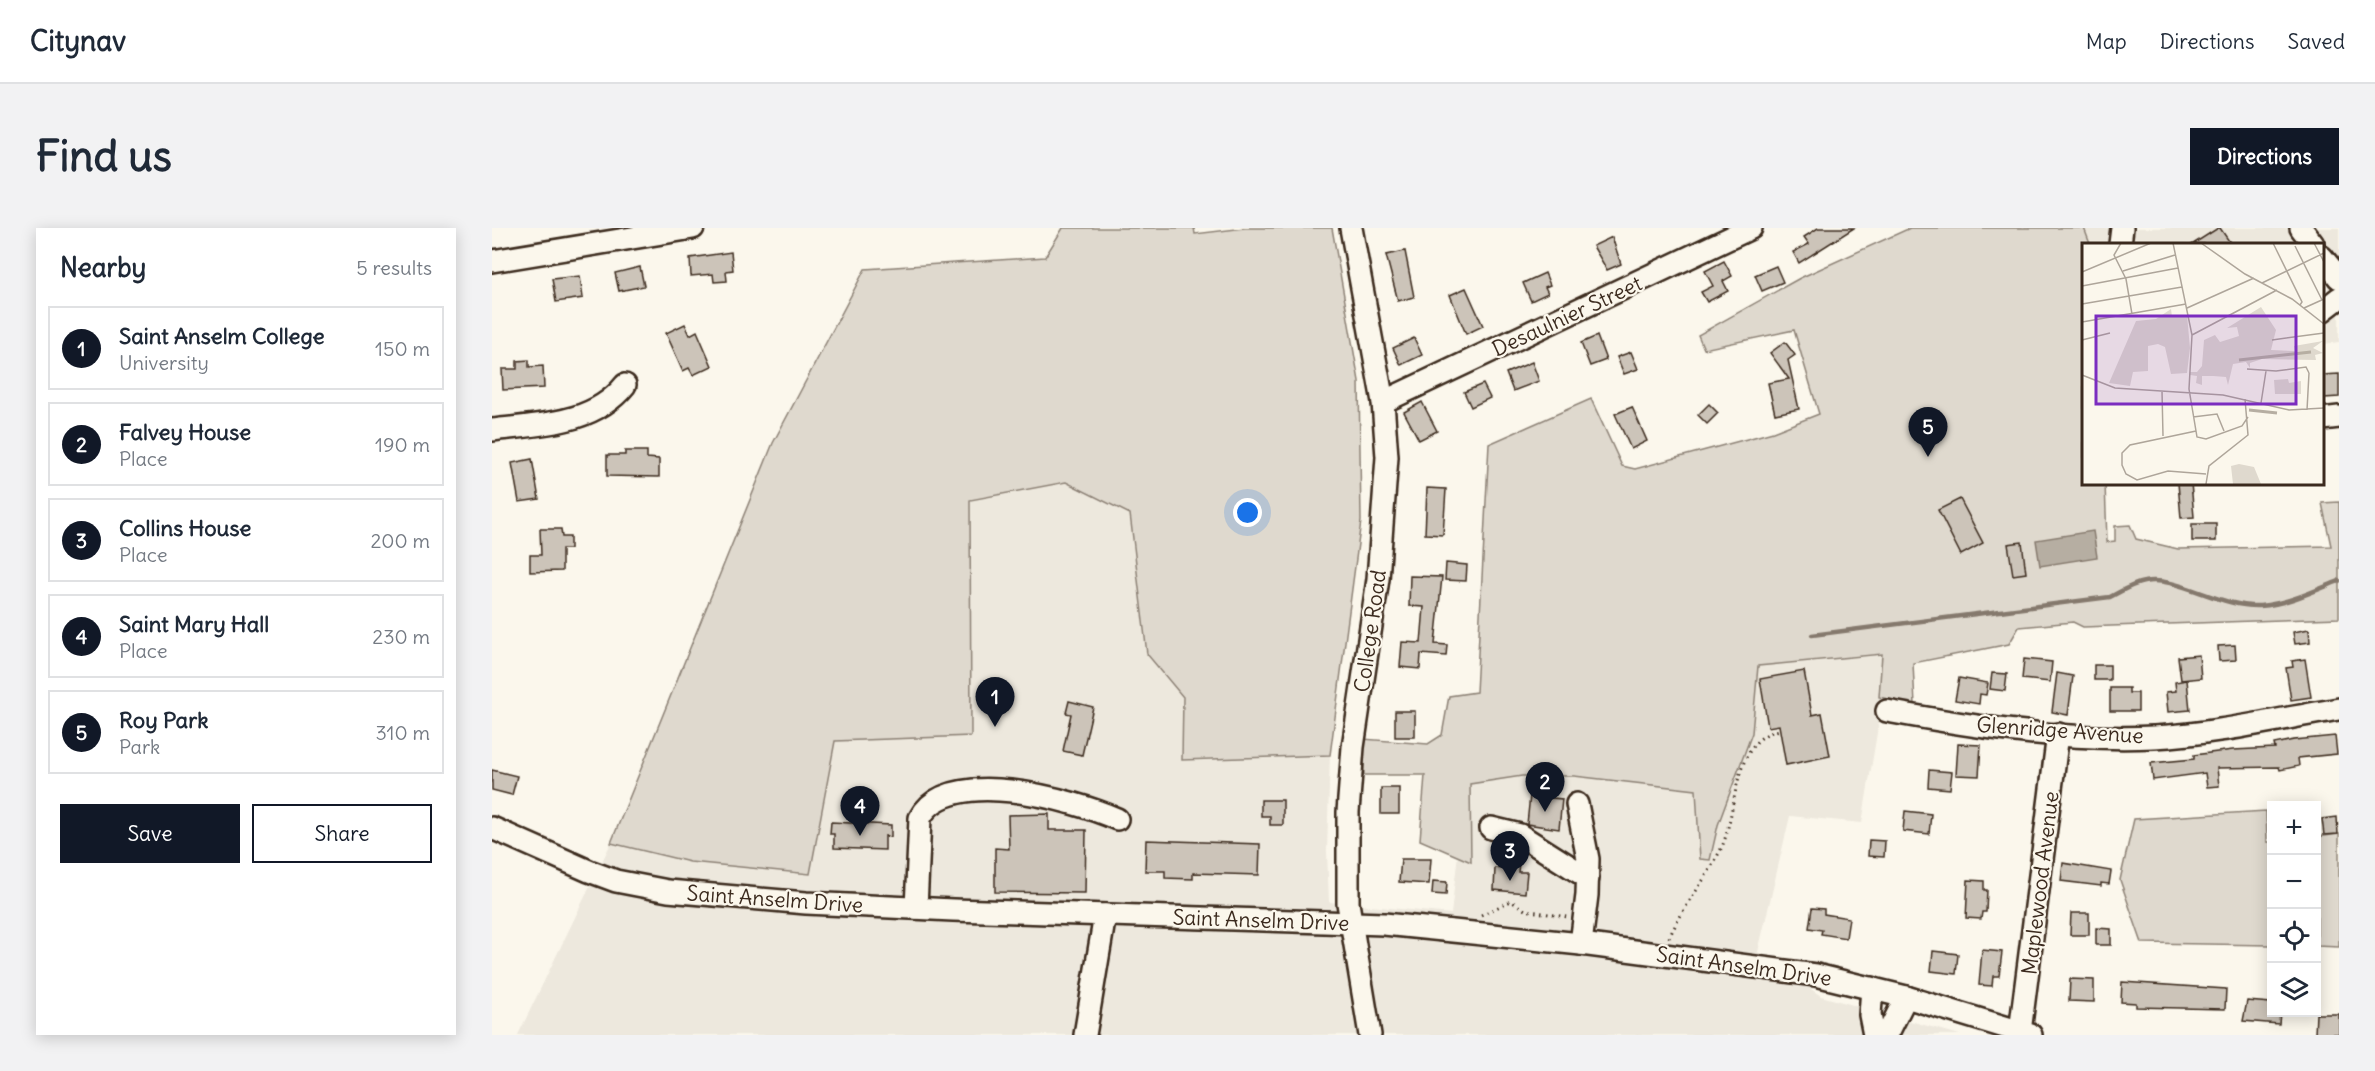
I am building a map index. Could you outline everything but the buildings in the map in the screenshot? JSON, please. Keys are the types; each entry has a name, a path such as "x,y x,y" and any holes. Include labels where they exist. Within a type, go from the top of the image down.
{"street":[{"path":"492,261 693,228"},
{"name":"College Road","path":"1351,228 1383,402 1387,457 1384,516 1348,791 1348,903 1370,1035"},
{"name":"Desaulnier Street","path":"1383,402 1751,228"},
{"path":"2120,243 2122,228"},
{"path":"2301,228 2312,243"},
{"path":"2324,259 2339,278"},
{"path":"2324,309 2339,298"},
{"path":"492,430 555,422 590,413 608,404 625,386"},
{"path":"2324,419 2339,417"},
{"name":"Glenridge Avenue","path":"1887,711 2058,734 2119,738 2189,735 2339,709"},
{"name":"Maplewood Avenue","path":"2025,1033 2058,734"},
{"path":"916,909 920,818 924,811 939,798 964,792 1017,791 1072,802 1117,819"},
{"path":"1577,804 1577,813 1587,847 1588,878 1581,944"},
{"name":"Saint Anselm Drive","path":"492,828 589,871 642,886 710,896 916,909 1351,922 1581,944 1816,975 1906,997 2025,1033"},
{"path":"1491,828 1520,835 1588,878"},
{"path":"1084,1035 1106,915"},
{"path":"1872,988 1870,1015 1874,1035"},
{"path":"1887,1035 1906,997"}],"path":[{"path":"1665,946 1678,917 1725,842 1745,761 1757,741 1770,731 1780,730"},
{"path":"1474,920 1511,901 1534,912 1585,919"}],"shaded area":[{"path":"1063,228 1194,228 1195,234 1245,228 1332,228 1359,381 1361,521 1330,755 1182,760 1183,697 1147,654 1130,514 1066,482 970,500 971,736 835,741 810,874 690,862 611,843 773,443 865,269 1045,257"},
{"path":"1910,228 2084,228 2090,243 2082,243 2082,484 2105,484 2107,542 2115,541 2115,526 2130,525 2136,539 2178,549 2331,546 2322,503 2339,502 2339,618 2083,627 2073,622 2019,627 2009,644 1913,663 1915,705 1879,697 1882,654 1758,666 1752,733 1718,825 1710,860 1700,859 1696,790 1574,776 1522,776 1470,784 1471,862 1420,840 1425,775 1364,775 1363,739 1428,744 1442,735 1449,696 1476,692 1489,444 1591,399 1622,466 1635,469 1773,432 1819,414 1794,330 1704,349 1698,335 1800,278"},
{"path":"2084,228 2339,228 2339,342 2324,344 2324,243 2090,243"},
{"path":"773,443 1345,496 1330,755 1327,851 1329,902 1451,914 1476,700 1894,631 1862,823 1790,816 1758,952 1821,996 1960,1035 518,1035 611,843"},
{"path":"2093,531 2097,557 2040,566 2036,540"},
{"path":"2266,811 2267,945 2142,943 2120,880 2134,819"},
{"path":"2339,834 2339,947 2321,946 2321,836"}],"waterway":[{"path":"1812,635 2110,597 2144,582 2170,583 2230,602 2260,606 2290,600 2339,581"}],"place":[{"name":"Roy Park","path":"1928,457"},
{"name":"Saint Anselm College","path":"995,727"},
{"name":"Falvey House","path":"1545,812"},
{"name":"Saint Mary Hall","path":"860,836"},
{"name":"Collins House","path":"1510,881"}]}
